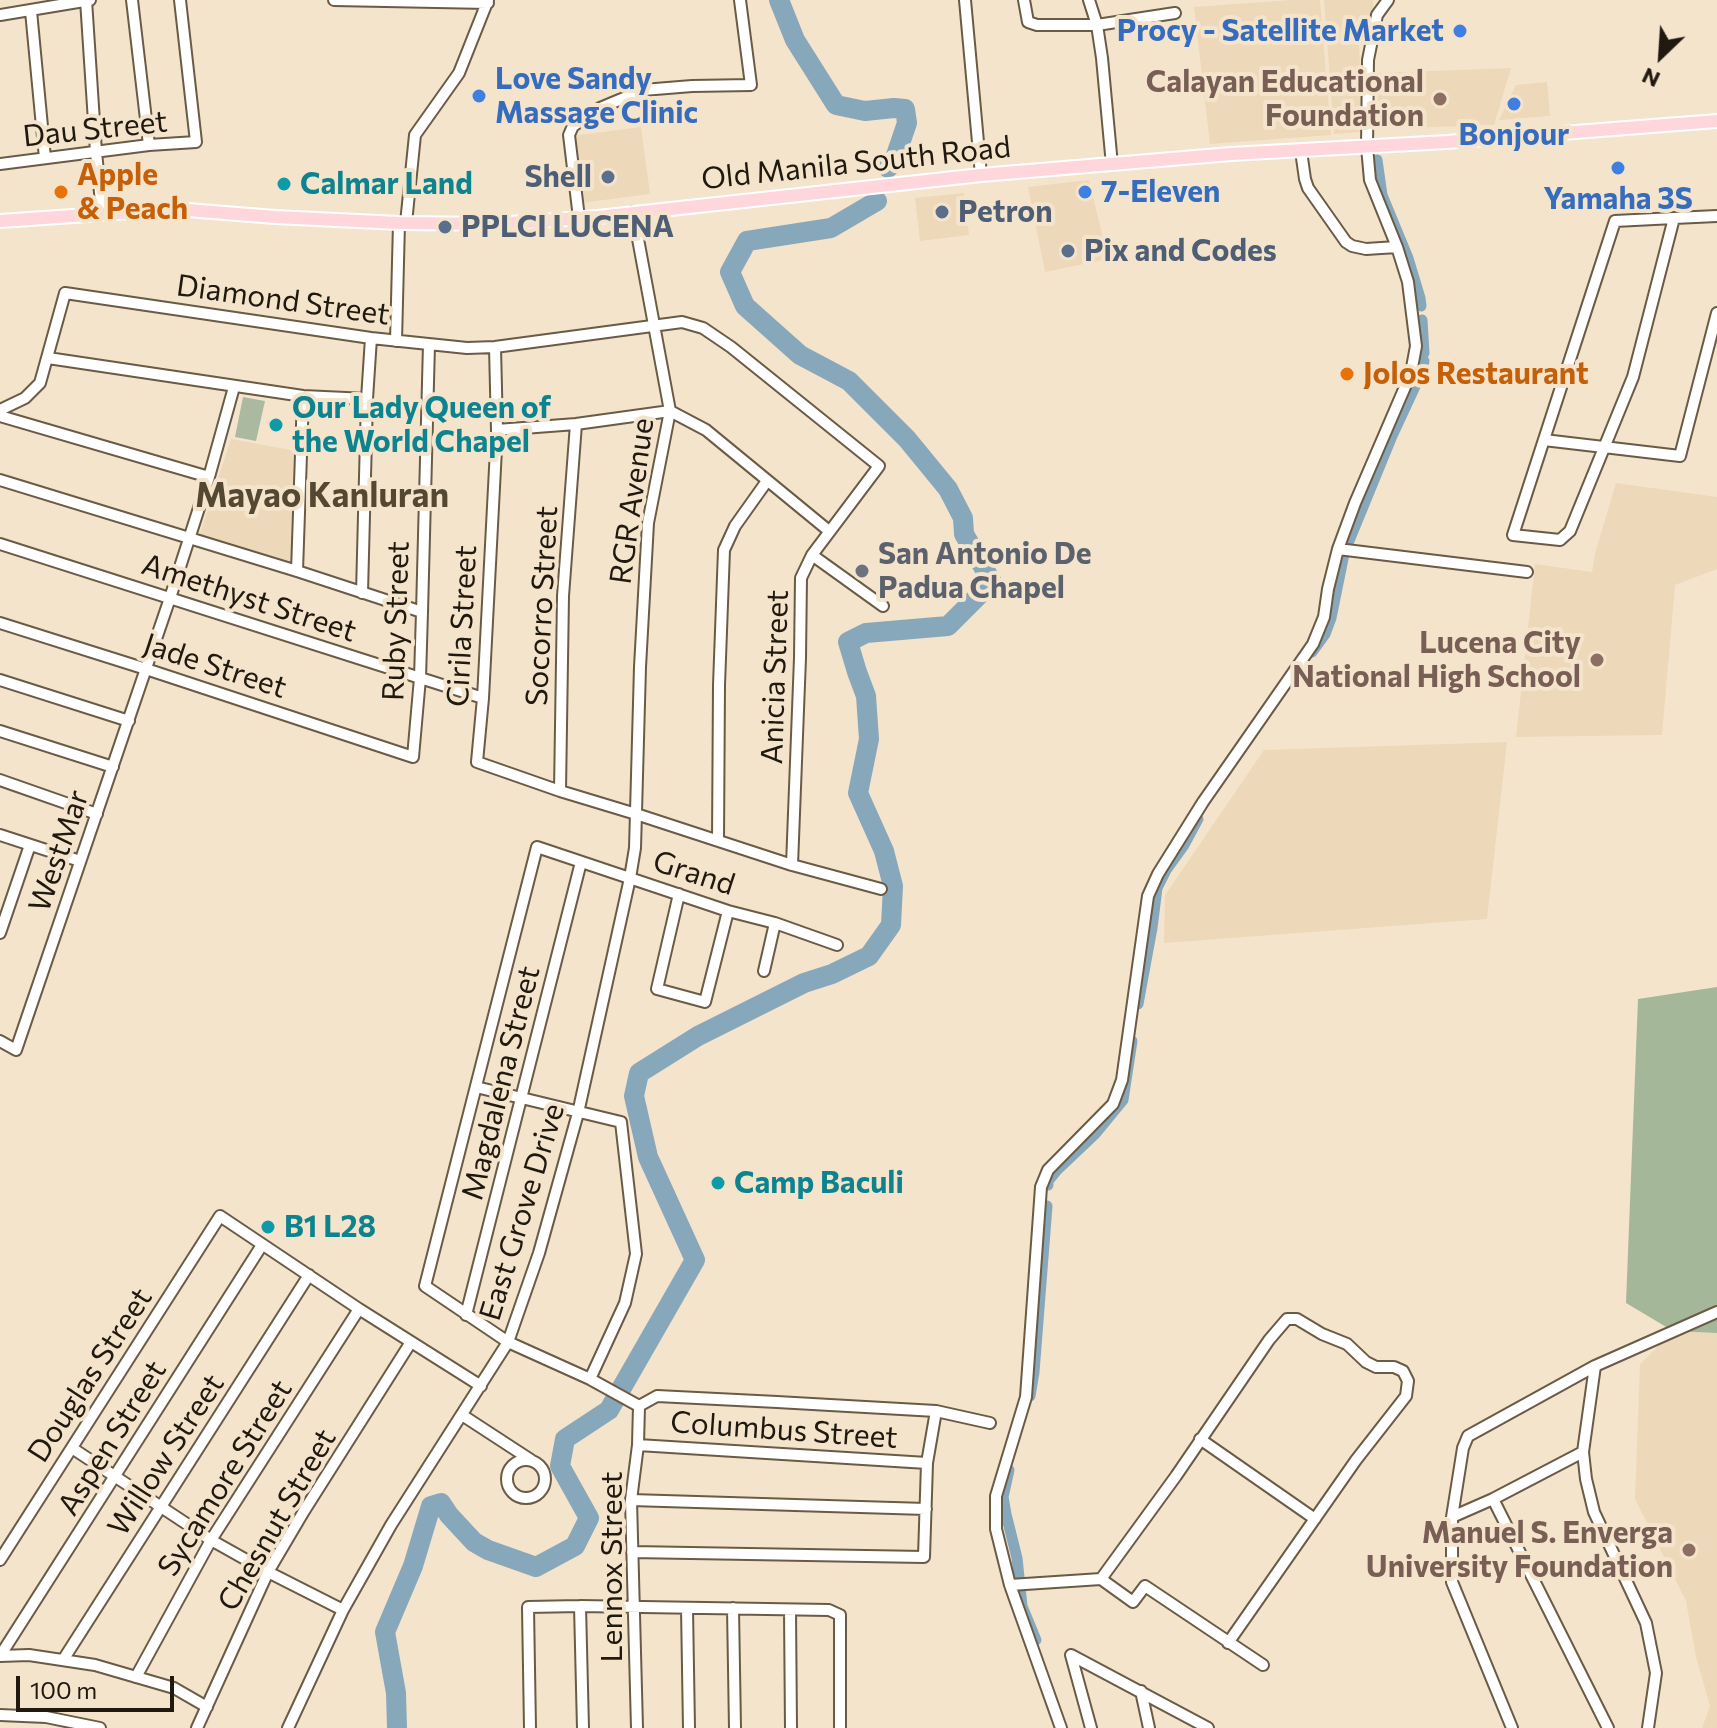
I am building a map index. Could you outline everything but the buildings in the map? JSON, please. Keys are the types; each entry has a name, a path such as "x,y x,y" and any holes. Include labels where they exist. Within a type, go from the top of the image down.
{"main road":[{"name":"Old Manila South Road","path":"0,221 175,209 402,223 495,224 579,218 981,175 1231,154 1717,121"}],"street":[{"path":"0,15 87,0 102,213"},
{"path":"132,0 149,145"},
{"name":"Dau Street","path":"0,164 196,142 180,0"},
{"path":"334,0 488,2 459,73 415,135 402,223 396,341"},
{"path":"579,218 569,135 573,126 600,108 643,90 751,85 740,0"},
{"path":"965,0 981,175"},
{"path":"1024,0 1026,17 1032,25 1097,25 1175,13"},
{"path":"1089,0 1102,58 1112,165"},
{"path":"1061,1728 1010,1585 996,1529 996,1496 1026,1397 1041,1187 1048,1170 1113,1104 1122,1080 1148,896 1158,874 1203,802 1313,644 1324,617 1338,549 1411,373 1416,346 1408,282 1370,180 1367,147 1368,60 1377,15 1388,0"},
{"path":"31,11 45,158"},
{"path":"1301,151 1308,188 1346,242 1366,249 1397,247"},
{"name":"RGR Avenue","path":"633,212 670,411 648,523 635,848"},
{"path":"1674,218 1633,377 1570,531 1560,540 1513,535 1615,221 1674,218 1717,216"},
{"name":"Diamond Street","path":"48,358 65,293 371,338 467,348 682,322 703,328 731,347 879,466"},
{"path":"1544,440 1680,456 1717,313"},
{"path":"362,593 371,338"},
{"name":"Ruby Street","path":"413,757 420,678 429,344"},
{"name":"Cirila Street","path":"495,347 497,430 477,762 560,791"},
{"path":"0,413 25,398 40,383 48,358 303,396 367,399"},
{"name":"WestMar","path":"0,1041 16,1050 190,539 234,387"},
{"path":"297,571 303,396"},
{"path":"497,430 576,424 670,411 706,430 829,531"},
{"path":"0,413 209,477"},
{"name":"Socorro Street","path":"560,791 563,596 576,424"},
{"name":"Anicia Street","path":"792,865 801,578 812,555 879,466"},
{"path":"0,480 422,612"},
{"path":"718,840 719,670 724,550 735,526 767,481"},
{"name":"Amethyst Street","path":"0,544 483,698"},
{"path":"1338,549 1527,572"},
{"path":"812,555 883,606"},
{"name":"Jade Street","path":"0,623 413,757"},
{"path":"0,680 129,721"},
{"path":"0,731 113,767"},
{"path":"0,780 97,814"},
{"path":"560,791 792,865 881,889"},
{"path":"0,835 80,861"},
{"path":"0,933 30,845"},
{"name":"Grand","path":"476,1087 537,847 837,945"},
{"name":"East Grove Drive","path":"288,1728 343,1610 391,1525 508,1342 539,1253 578,1113 635,848"},
{"name":"Magdalena Street","path":"466,1315 581,862"},
{"path":"679,894 657,989 705,1002 728,911"},
{"path":"764,971 775,923"},
{"path":"590,1379 625,1303 636,1254 621,1122 476,1087 425,1286 466,1315 508,1342 590,1379 639,1406 657,1396 936,1411 990,1423"},
{"name":"Douglas Street","path":"0,1560 220,1216 262,1245"},
{"path":"262,1245 481,1386"},
{"name":"Aspen Street","path":"0,1656 262,1245"},
{"name":"Willow Street","path":"63,1660 309,1275"},
{"name":"Sycamore Street","path":"136,1677 211,1540 359,1309"},
{"path":"1512,1728 1452,1582 1452,1517 1463,1448 1468,1436 1595,1366 1717,1312"},
{"path":"1101,1579 1269,1340 1287,1319 1297,1319 1347,1344 1376,1367 1394,1367 1403,1371 1408,1381 1406,1396 1356,1460 1228,1643"},
{"name":"Chesnut Street","path":"197,1728 268,1572 411,1342"},
{"path":"1595,1366 1583,1452 1589,1495 1646,1623 1656,1673 1648,1728"},
{"name":"Lennox Street","path":"637,1728 631,1500 639,1406"},
{"path":"632,1552 924,1557 927,1463 936,1411"},
{"path":"462,1415 534,1462"},
{"path":"1200,1439 1315,1519"},
{"name":"Columbus Street","path":"638,1445 927,1463"},
{"path":"72,1448 211,1540 343,1610"},
{"path":"1452,1517 1583,1452"},
{"path":"1493,1499 1608,1728"},
{"path":"631,1500 926,1509"},
{"path":"1010,1585 1101,1579 1133,1602 1145,1586 1263,1665"},
{"path":"580,1606 583,1728"},
{"path":"530,1728 528,1607 580,1606 829,1610 840,1615 840,1728"},
{"path":"687,1608 689,1728"},
{"path":"733,1608 735,1728"},
{"path":"790,1610 791,1728"},
{"path":"0,1656 29,1655 95,1665 174,1688 207,1707"},
{"path":"1091,1728 1071,1655 1208,1728"},
{"path":"1141,1691 1149,1728"},
{"path":"0,1715 46,1717 100,1728"}],"shaded area":[{"path":"1320,0 1331,135 1210,144 1194,7"},
{"name":"Calayan Educational Foundation","path":"1324,0 1373,0 1373,9 1359,43 1360,132 1334,134"},
{"name":"Calayan Educational Foundation","path":"1511,68 1494,125 1379,129 1377,73"},
{"path":"1547,82 1550,116 1499,120 1516,85"},
{"path":"641,127 650,194 580,203 572,136"},
{"path":"1089,180 1108,259 1045,272 1028,187"},
{"path":"964,193 969,235 920,241 915,198"},
{"path":"231,439 296,451 294,564 199,537"},
{"name":"Lucena City National High School","path":"1616,483 1717,497 1717,569 1675,585 1662,735 1516,737 1535,564 1592,572"},
{"path":"1507,742 1487,919 1164,943 1165,895 1264,750"},
{"name":"Manuel S. Enverga University Foundation","path":"1673,1331 1717,1333 1717,1728 1702,1728 1710,1706 1696,1657 1686,1601 1635,1499 1640,1364"}],"green space":[{"path":"243,397 265,401 256,441 235,437"},
{"path":"1717,987 1717,1333 1673,1331 1626,1303 1638,999"}],"waterway":[{"path":"779,0 795,40 836,105 865,111 905,109 907,123 894,161 888,168"},
{"path":"1377,160 1382,195 1408,258 1421,306"},
{"path":"397,1728 396,1693 385,1632 413,1566 431,1506 441,1503 474,1542 536,1567 575,1546 589,1518 560,1466 565,1439 609,1410 695,1260 648,1157 634,1096 639,1073 698,1036 804,983 832,974 869,956 891,925 893,886 884,851 858,793 869,739 866,696 848,642 866,633 948,626 992,582 964,534 963,518 948,489 907,439 849,381 800,355 745,306 730,272 747,241 831,228 877,201"},
{"path":"1422,320 1424,353"},
{"path":"1421,372 1424,361"},
{"path":"1349,541 1418,380"},
{"path":"1312,652 1325,634 1331,618 1344,554"},
{"path":"1138,1004 1157,888 1198,819"},
{"path":"1048,1185 1057,1170 1095,1134 1123,1100 1132,1041"},
{"path":"1030,1396 1047,1206"},
{"path":"1009,1470 1003,1497 1017,1558 1022,1606 1036,1640"}],"place":[{"name":"Procy - Satellite Market","path":"1460,31"},
{"name":"Love Sandy Massage Clinic","path":"479,96"},
{"name":"Calayan Educational Foundation","path":"1440,99"},
{"name":"Bonjour","path":"1514,104"},
{"name":"Yamaha 3S","path":"1618,168"},
{"name":"Shell","path":"608,177"},
{"name":"Calmar Land","path":"284,184"},
{"name":"Apple & Peach","path":"61,192"},
{"name":"7-Eleven","path":"1085,192"},
{"name":"Petron","path":"942,212"},
{"name":"PPLCI LUCENA","path":"445,227"},
{"name":"Pix and Codes","path":"1068,251"},
{"name":"Jolos Restaurant","path":"1347,374"},
{"name":"Our Lady Queen of the World Chapel","path":"276,425"},
{"name":"San Antonio De Padua Chapel","path":"862,571"},
{"name":"Lucena City National High School","path":"1597,660"},
{"name":"Camp Baculi","path":"718,1183"},
{"name":"B1 L28","path":"268,1227"},
{"name":"Manuel S. Enverga University Foundation","path":"1689,1550"}],"district":[{"name":"Mayao Kanluran","path":"322,496"}]}
